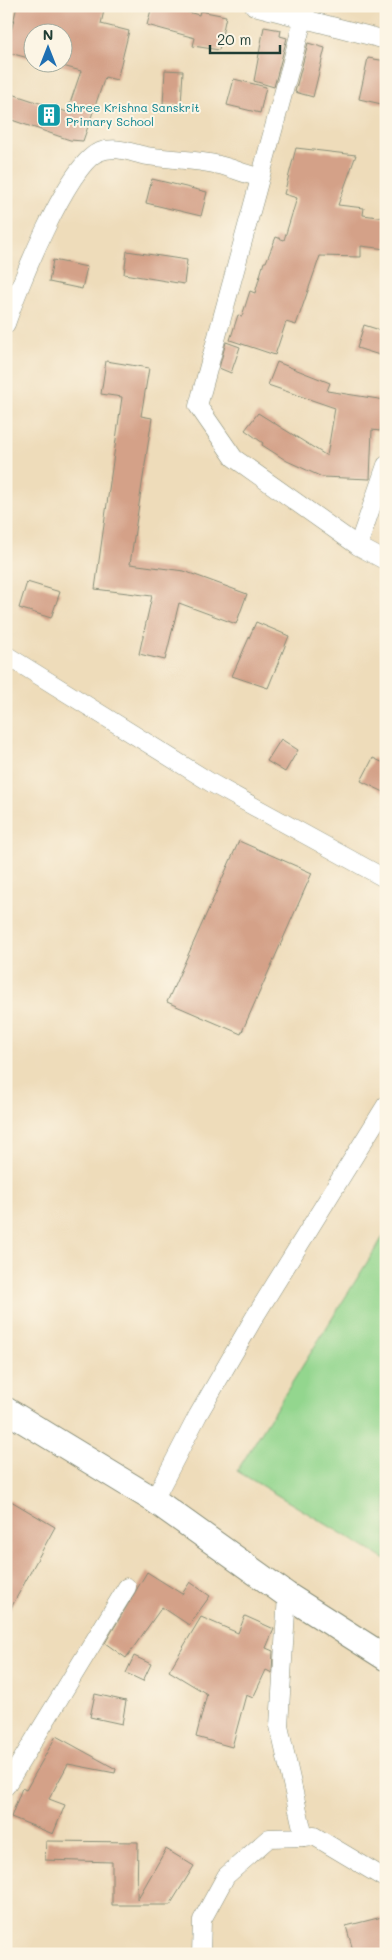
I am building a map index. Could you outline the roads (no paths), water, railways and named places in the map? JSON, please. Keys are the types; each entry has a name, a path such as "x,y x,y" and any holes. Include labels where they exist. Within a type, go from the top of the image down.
{"street":[{"path":"254,6 305,13 386,40"},
{"path":"305,13 198,406 234,458 358,546 386,561"},
{"path":"6,324 29,264 71,182 85,161 99,152 122,149 147,156 220,165 238,173 259,177"},
{"path":"358,546 386,465"},
{"path":"6,655 213,784 386,879"},
{"path":"154,1500 198,1416 254,1318 386,1105"},
{"path":"6,1410 154,1500 287,1595 386,1658"},
{"path":"6,1786 127,1587"},
{"path":"287,1595 279,1726 304,1837"},
{"path":"201,1954 202,1920 226,1876 270,1838 314,1836 386,1879"}],"place":[{"name":"Shree Krishna Sanskrit Primary School","path":"49,115"}]}
